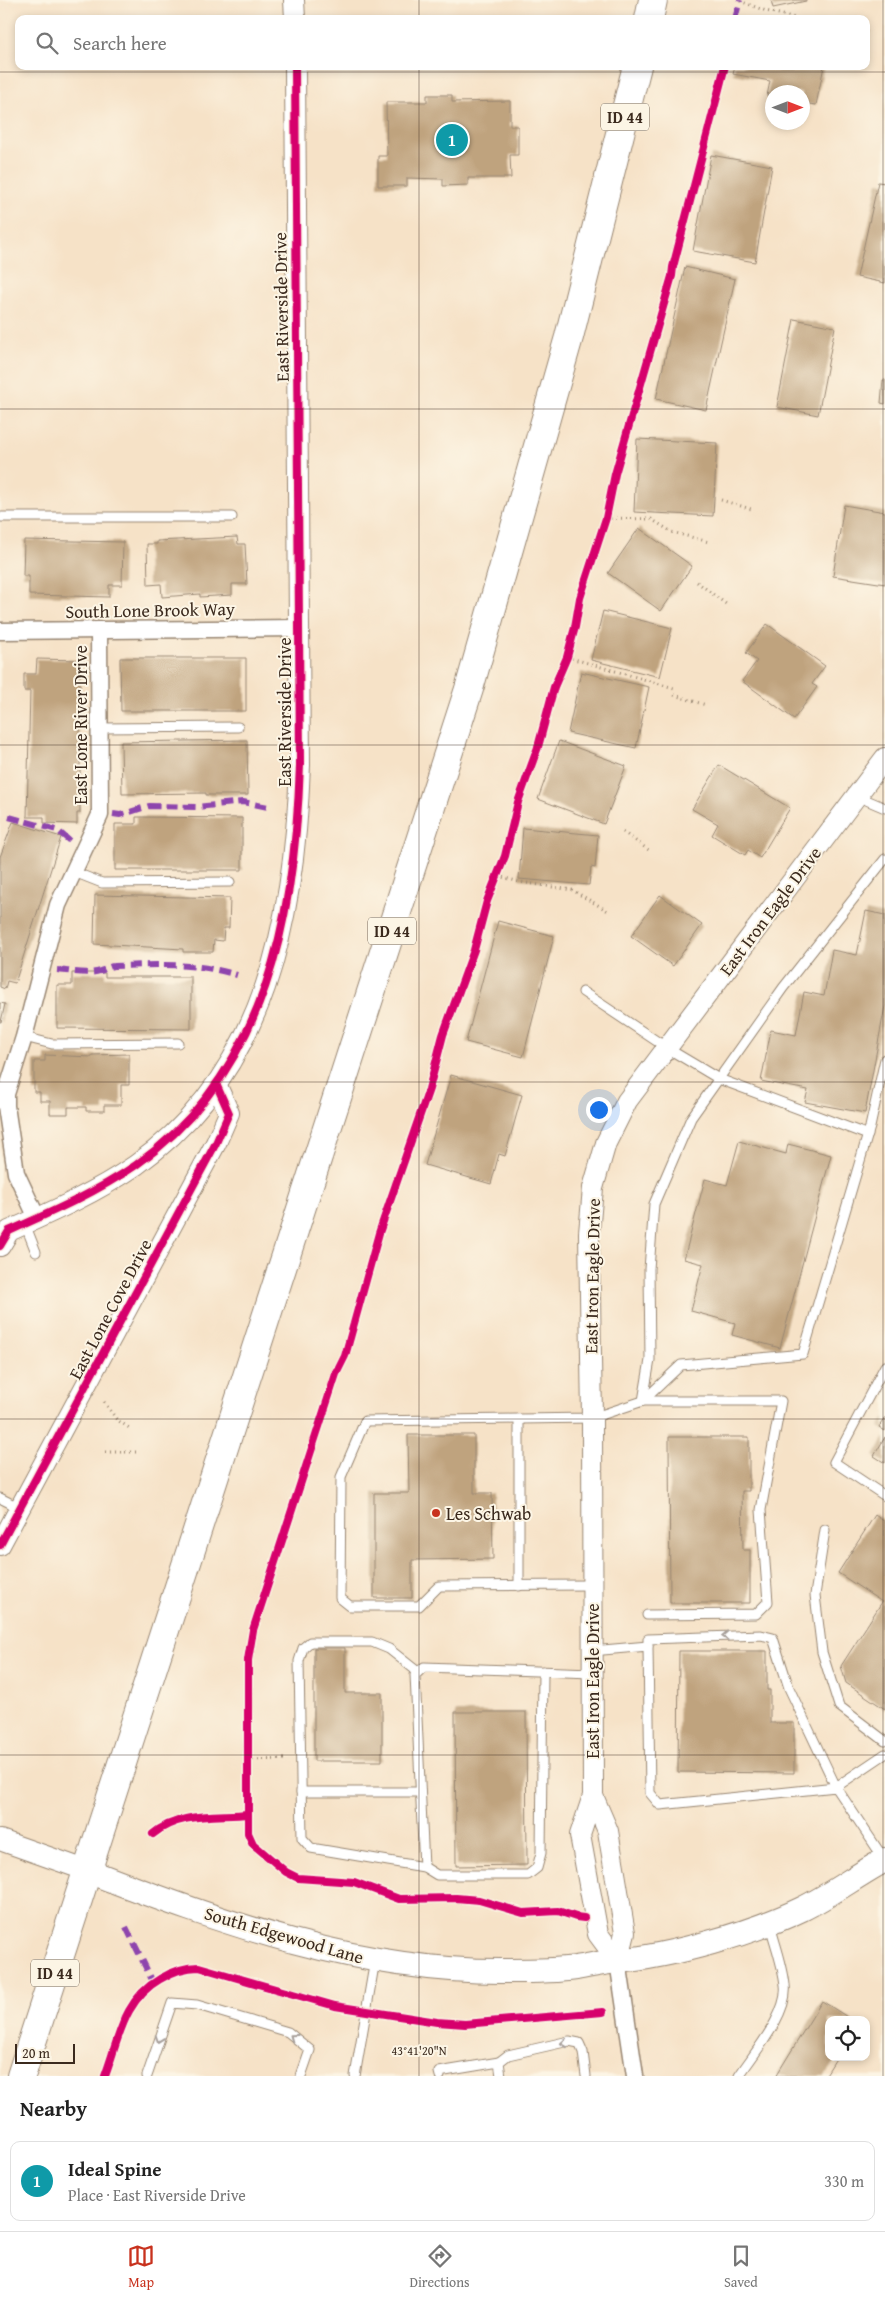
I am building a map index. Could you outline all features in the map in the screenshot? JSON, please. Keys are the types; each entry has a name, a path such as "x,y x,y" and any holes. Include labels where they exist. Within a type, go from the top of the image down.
{"highway":[{"path":"649,15 653,0"},
{"name":"ID 44","path":"21,2076 469,689 569,337 636,70"}],"main road":[{"name":"South Edgewood Lane","path":"88,1871 174,1904 326,1950 375,1960 443,1969 509,1971 574,1968 667,1953 742,1932 803,1909 885,1860"}],"street":[{"path":"294,0 294,15"},
{"name":"East Riverside Drive","path":"14,1229 113,1180 164,1143 188,1120 217,1086 252,1022 266,985 283,922 292,878 297,835 300,765 295,70"},
{"name":"South Lone Brook Way","path":"0,631 300,628"},
{"name":"East Lone River Drive","path":"14,1229 16,1173 3,1094 24,1037 58,905 100,815 100,630"},
{"name":"East Iron Eagle Drive","path":"618,1961 598,1934 580,1835 592,1796 592,1418 588,1233 593,1188 606,1143 627,1101 885,758"},
{"name":"East Lone Cove Drive","path":"0,1545 216,1143 229,1113 217,1086"},
{"name":"East Iron Eagle Drive","path":"592,1796 608,1831 625,1933 618,1961"},
{"path":"0,1840 88,1871"},
{"path":"618,1961 635,2076"}],"lane":[{"path":"0,517 232,517"},
{"path":"100,728 238,726"},
{"path":"857,796 885,808"},
{"path":"643,1401 650,1360 649,1269 654,1204 691,1118 783,988 885,859"},
{"path":"74,872 102,883 230,882"},
{"path":"583,992 667,1048 720,1079 868,1135"},
{"path":"24,1037 52,1044 178,1043"},
{"path":"643,1401 681,1365 803,1354 868,1135 885,1059"},
{"path":"14,1229 36,1252"},
{"path":"885,1366 834,1462 885,1496"},
{"path":"591,1585 439,1586 420,1606 350,1606 340,1598 341,1477 365,1421 592,1418 643,1401 781,1401 761,1510 768,1602 756,1614 647,1615"},
{"path":"519,1419 519,1586"},
{"path":"0,1498 20,1508"},
{"path":"825,1530 815,1595 822,1652 839,1706 885,1741"},
{"path":"885,1754 836,1787 660,1805 650,1793 648,1639 761,1635 773,1638 789,1688 836,1787 885,1860"},
{"path":"418,1672 389,1649 372,1642 310,1642 303,1648 299,1661 302,1838 311,1848 424,1867 437,1875 528,1875 537,1868 541,1853 543,1671"},
{"path":"592,1651 648,1646"},
{"path":"424,1867 415,1675 424,1667 592,1673"},
{"path":"301,1792 420,1792"},
{"path":"739,2076 785,2002 786,1985 769,1922"},
{"path":"355,2076 375,1960"},
{"path":"146,2076 172,2003 197,2005 288,2032 310,2050 301,2076"},
{"path":"440,2076 439,2072 499,2062 508,2054 569,2041 579,2043 583,2052 586,2076"},
{"path":"499,2062 501,2076"}],"path":[{"path":"740,1 785,15"},
{"path":"721,500 751,509"},
{"path":"606,518 651,519 672,532 709,542"},
{"path":"697,582 726,604"},
{"path":"567,657 674,688"},
{"path":"674,695 706,705"},
{"path":"623,832 650,851"},
{"path":"498,876 520,882 572,890 608,911"},
{"path":"104,1402 116,1420 131,1429"},
{"path":"104,1452 138,1452"},
{"path":"248,1760 301,1759"}],"building":[{"path":"771,0 806,0 806,1 773,8"},
{"path":"734,70 823,70 816,105 810,104 810,85 769,85 770,81 733,74"},
{"path":"427,95 452,95 452,102 510,101 510,126 518,126 518,155 510,155 511,178 468,178 468,185 443,186 443,179 407,178 407,186 378,186 378,156 387,156 386,102 427,102"},
{"path":"711,155 772,166 755,262 693,251"},
{"path":"878,182 885,183 885,283 857,277"},
{"path":"685,267 735,279 706,410 656,399"},
{"path":"794,319 835,327 818,415 777,407"},
{"path":"883,380 885,380 885,404 881,403"},
{"path":"637,439 717,443 713,516 634,512"},
{"path":"844,505 885,512 885,584 833,576"},
{"path":"639,528 692,566 661,611 608,573"},
{"path":"237,537 238,544 245,544 247,584 232,584 232,595 200,597 200,594 162,597 161,584 148,585 147,544 157,544 157,541"},
{"path":"24,540 123,542 122,585 109,585 109,597 29,595 29,576 23,576"},
{"path":"603,611 672,628 660,677 591,660"},
{"path":"767,624 825,666 812,684 817,687 794,719 742,681 757,661 746,653"},
{"path":"120,658 246,658 246,711 121,711"},
{"path":"37,659 80,660 80,813 77,813 77,824 44,823 44,817 27,817 30,691 24,691 24,674 36,674"},
{"path":"581,672 649,687 636,748 568,733"},
{"path":"247,740 248,795 206,795 206,793 122,794 121,742"},
{"path":"559,741 626,766 604,824 538,799"},
{"path":"719,765 790,808 760,858 748,850 745,855 712,835 718,824 692,809"},
{"path":"136,817 242,818 242,870 115,870 115,824 136,824"},
{"path":"13,822 61,837 15,983 7,981 5,989 0,987 0,857"},
{"path":"523,828 598,835 595,868 591,867 589,885 519,879"},
{"path":"95,895 230,898 229,928 224,928 223,941 214,940 213,952 183,952 183,949 94,944"},
{"path":"660,895 702,925 673,966 631,936"},
{"path":"866,911 885,915 885,1006 865,1113 805,1102 808,1090 761,1081 771,1030 796,1035 804,992 824,996 832,950 857,955"},
{"path":"498,921 554,936 523,1057 466,1042"},
{"path":"72,973 105,973 105,977 191,977 191,1029 57,1028 57,985 72,985"},
{"path":"0,1003 5,1004 1,1022 0,1022"},
{"path":"129,1054 129,1085 121,1085 121,1105 104,1105 104,1111 86,1111 86,1107 68,1107 68,1114 50,1114 50,1101 40,1101 40,1092 34,1092 34,1061 45,1061 45,1055 92,1057 92,1055"},
{"path":"451,1075 522,1095 505,1156 499,1154 491,1184 425,1165"},
{"path":"739,1141 786,1154 788,1144 831,1155 780,1348 732,1335 735,1323 691,1311 703,1264 684,1259 705,1179 727,1185"},
{"path":"885,1417 885,1431 879,1427"},
{"path":"408,1435 474,1435 474,1493 492,1493 493,1559 412,1560 412,1598 374,1598 374,1493 409,1493"},
{"path":"669,1437 749,1437 749,1491 742,1491 743,1550 750,1550 750,1603 670,1603"},
{"path":"885,1437 885,1463 874,1456"},
{"path":"875,1515 885,1522 885,1709 846,1683 841,1666 882,1602 838,1573"},
{"path":"314,1648 345,1648 345,1693 382,1693 382,1761 314,1761"},
{"path":"679,1651 767,1651 767,1690 770,1690 770,1723 794,1723 794,1773 678,1772"},
{"path":"455,1712 526,1712 527,1865 456,1866"},
{"path":"822,2001 846,2016 825,2016 825,2061 834,2061 825,2076 776,2076"}],"marked path":[{"path":"736,15 740,0"},
{"path":"113,814 120,815 149,806 196,807 243,802 268,807"},
{"path":"9,817 57,830 72,843"},
{"path":"57,970 90,973 114,966 176,965 206,968 237,975"},
{"path":"126,1927 153,1982"}],"cycle path":[{"path":"0,1246 9,1231 74,1201 121,1175 136,1165 180,1127 216,1084 244,1037 265,986 280,933 291,878 300,765 295,70"},
{"path":"584,1918 558,1911 523,1913 479,1900 456,1898 399,1899 354,1882 298,1878 286,1872 253,1844 248,1833 248,1660 253,1630 336,1374 345,1356 379,1233 429,1089 443,1035 474,950 487,901 505,856 518,802 538,747 554,687 567,657 580,598 606,518 615,474 672,276 724,70"},
{"path":"0,1545 216,1143 229,1113 217,1086"},
{"path":"153,1834 163,1827 186,1819 248,1814"},
{"path":"105,2076 124,2022 138,1998 160,1979 188,1968 199,1967 335,2006 437,2022 465,2024 603,2012"}],"place":[{"name":"Ideal Spine","path":"452,140"},
{"name":"Les Schwab","path":"436,1513"}]}
